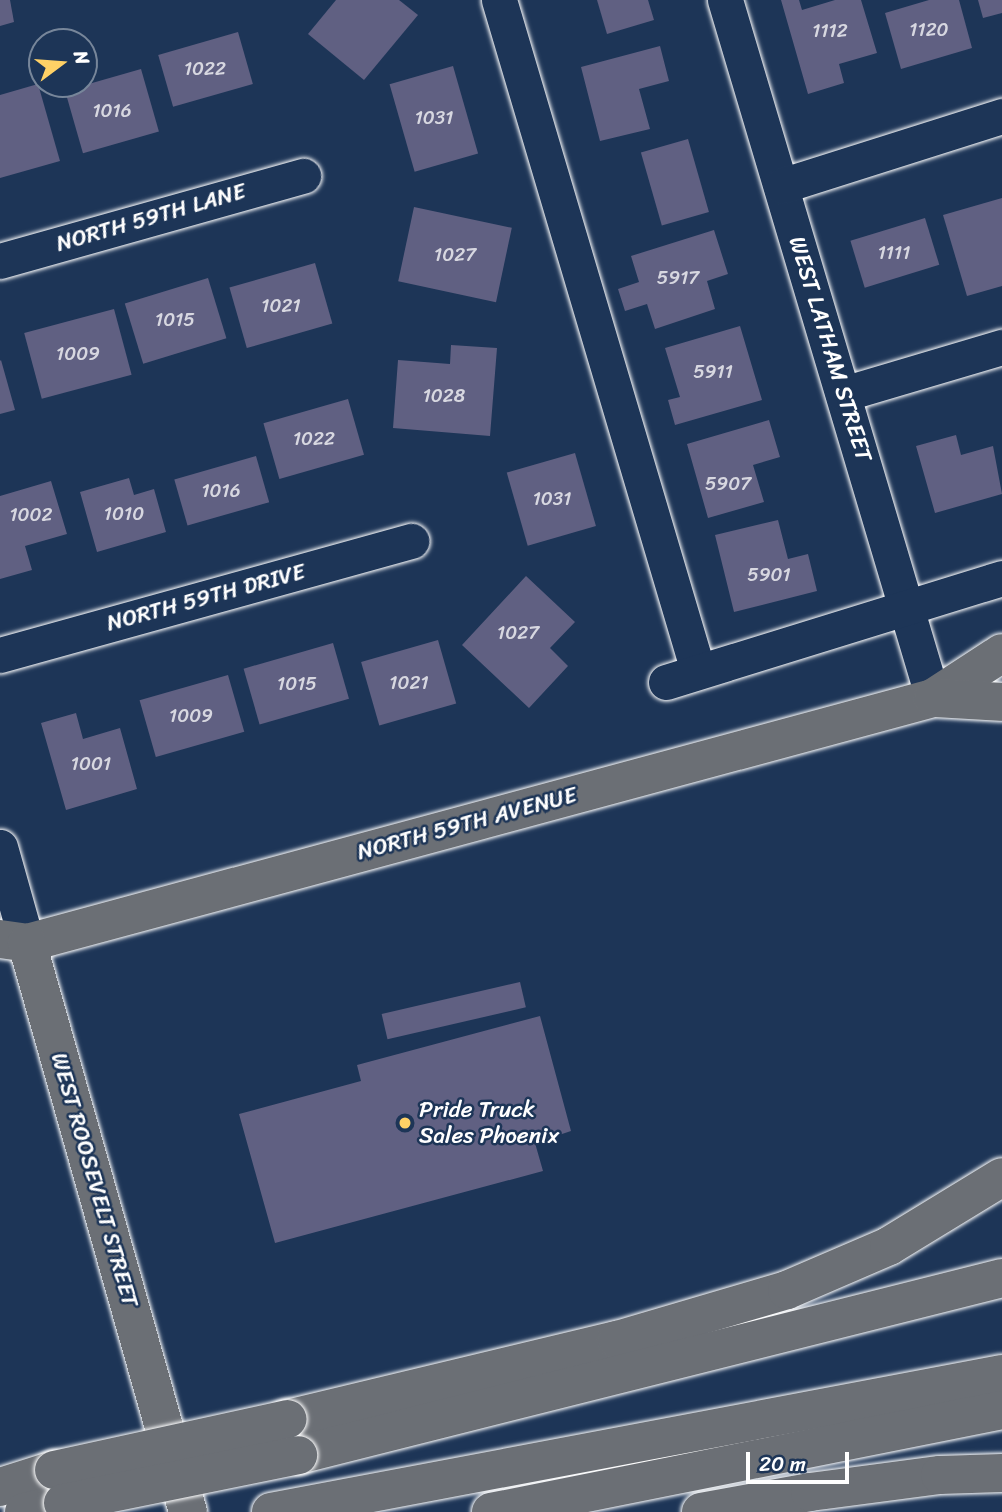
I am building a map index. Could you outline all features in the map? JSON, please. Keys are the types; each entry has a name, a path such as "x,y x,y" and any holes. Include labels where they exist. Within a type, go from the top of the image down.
{"main road":[{"name":"NORTH 59TH AVENUE","path":"13,941 933,698 1002,653"},
{"name":"NORTH 59TH AVENUE","path":"933,698 1002,702"},
{"name":"WEST ROOSEVELT STREET","path":"13,941 188,1512"},
{"path":"24,1512 59,1487 288,1419 628,1337 787,1290 890,1246 1002,1177"},
{"path":"0,1487 59,1487 298,1455 1002,1279"},
{"path":"271,1512 1002,1374"},
{"path":"491,1512 1002,1410"},
{"path":"701,1512 823,1490 1002,1473"}],"street":[{"path":"499,0 698,671"},
{"name":"WEST LATHAM STREET","path":"724,0 933,698"},
{"path":"781,186 1002,116"},
{"name":"NORTH 59TH LANE","path":"0,261 303,176"},
{"path":"843,394 1002,346"},
{"name":"NORTH 59TH DRIVE","path":"0,655 411,541"},
{"path":"666,682 1002,578"},
{"name":"WEST ROOSEVELT STREET","path":"0,847 13,941"}],"building":[{"path":"0,0 10,0 14,22 0,26"},
{"path":"336,0 399,0 418,15 364,80 308,34"},
{"path":"597,0 648,0 654,20 607,34"},
{"path":"781,0 799,0 802,10 835,0 861,0 877,53 839,64 844,83 808,94"},
{"path":"929,0 959,0 972,48 901,69 885,13"},
{"path":"978,0 1002,0 1002,13 983,18"},
{"path":"238,32 253,84 173,107 158,55"},
{"path":"660,46 669,81 639,89 650,129 600,141 581,67"},
{"path":"453,66 478,153 415,172 390,84"},
{"path":"141,69 159,131 83,153 67,98 98,98 98,81"},
{"path":"28,87 28,98 42,98 60,161 0,178 0,95"},
{"path":"688,139 709,212 662,226 641,153"},
{"path":"1002,198 1002,286 967,296 943,215"},
{"path":"414,207 512,228 496,302 398,281"},
{"path":"925,218 939,265 865,288 850,241"},
{"path":"714,230 728,274 707,281 715,309 655,329 647,304 625,311 618,289 639,282 631,256"},
{"path":"315,263 332,324 247,348 229,288"},
{"path":"208,278 226,338 143,364 125,303"},
{"path":"114,309 132,375 42,399 24,333"},
{"path":"740,326 762,400 675,425 668,400 680,397 665,348"},
{"path":"451,345 497,348 490,436 393,428 398,360 450,364"},
{"path":"0,361 15,410 0,414"},
{"path":"348,399 364,455 279,479 263,423"},
{"path":"769,420 780,457 753,465 764,502 708,518 687,444"},
{"path":"956,435 961,455 993,446 1002,494 935,513 916,446"},
{"path":"575,453 596,526 528,546 507,473"},
{"path":"256,456 269,502 188,526 174,479"},
{"path":"129,478 134,495 154,489 166,532 97,552 80,492"},
{"path":"51,481 67,534 25,546 32,570 0,579 0,496"},
{"path":"778,520 788,559 808,554 817,591 734,612 715,535"},
{"path":"526,576 575,622 550,648 568,666 529,708 462,645"},
{"path":"438,640 456,703 379,725 361,662"},
{"path":"333,643 349,699 260,724 244,669"},
{"path":"228,675 244,732 156,757 140,700"},
{"path":"76,713 83,739 120,728 137,789 66,810 41,723"},
{"path":"520,982 526,1007 387,1039 382,1014"},
{"name":"Pride Truck Sales Phoenix","path":"540,1016 571,1131 535,1143 543,1171 275,1243 239,1114 361,1081 357,1065"}],"place":[{"name":"Pride Truck Sales Phoenix","path":"405,1123"}]}
